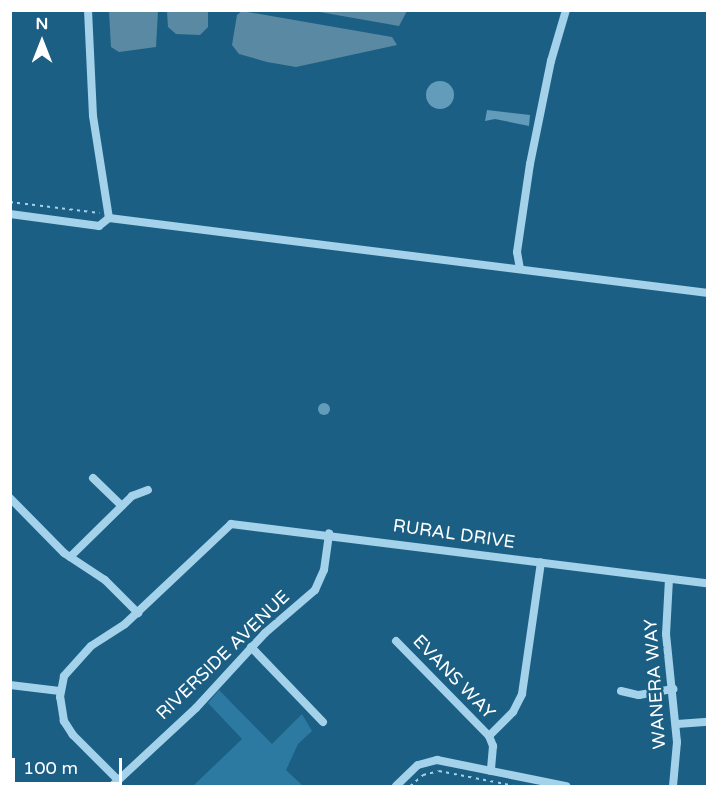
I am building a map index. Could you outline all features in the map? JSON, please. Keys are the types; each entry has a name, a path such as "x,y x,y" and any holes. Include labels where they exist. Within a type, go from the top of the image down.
{"street":[{"path":"88,10 93,116 109,216"},
{"path":"520,269 517,252 530,164 551,62 566,10"},
{"path":"10,214 99,226 109,216"},
{"path":"109,216 708,293"},
{"path":"93,478 122,506"},
{"path":"70,557 122,506 136,494 148,490"},
{"path":"10,498 70,557 105,580 138,613 75,661 60,691 62,714 68,728 115,783"},
{"name":"RURAL DRIVE","path":"138,613 219,532 236,523 329,533 708,583"},
{"name":"RIVERSIDE AVENUE","path":"115,783 196,708 250,647 315,590 324,570 329,533"},
{"path":"489,736 513,712 522,694 541,562"},
{"name":"WANERA WAY","path":"669,579 666,634 677,724 673,786"},
{"name":"EVANS WAY","path":"396,641 489,736 493,746 491,771"},
{"path":"250,647 323,722"},
{"path":"10,685 60,691"},
{"path":"621,691 639,695 673,689"},
{"path":"677,724 708,722"},
{"path":"396,786 418,765 431,760 566,786"}],"path":[{"path":"10,202 109,216"},
{"path":"410,786 423,775 439,771 515,786"}],"shaded area":[{"path":"407,10 399,26 314,11"},
{"path":"109,11 158,11 156,47 119,52 111,47"},
{"path":"167,11 208,11 208,27 200,35 176,34 168,27"},
{"path":"242,11 392,37 397,45 296,67 267,62 239,54 232,45 237,15"},
{"path":"219,690 272,744 302,714 312,731 298,744 286,770 303,786 193,786 242,739 208,703"}],"building":[{"path":"440,81 450,85 454,95 450,105 440,109 430,105 426,95 430,85"},
{"path":"487,110 530,115 529,126 495,119 485,121"},
{"path":"326,403 329,404 329,414 322,415 319,414 318,407 319,404"}]}
